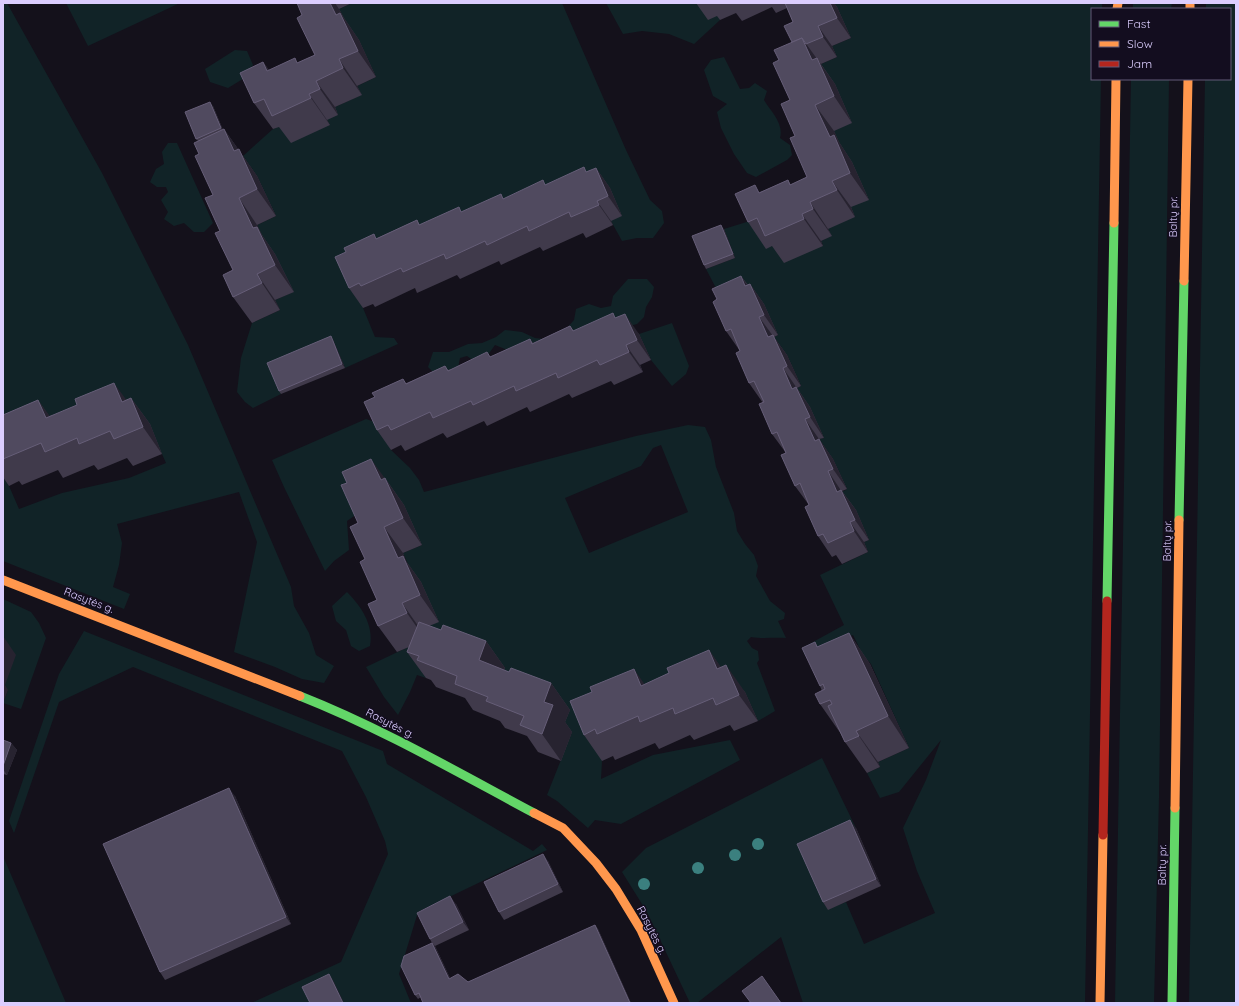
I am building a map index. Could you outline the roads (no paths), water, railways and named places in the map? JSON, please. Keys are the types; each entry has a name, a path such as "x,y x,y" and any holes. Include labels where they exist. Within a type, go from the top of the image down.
{"main road":[{"path":"1100,1003 1116,80"},
{"name":"Baltų pr.","path":"1172,1003 1188,80"},
{"name":"Rasytės g.","path":"3,580 134,630 195,656 347,716 389,736 563,828 586,850 621,896 640,929 674,1003"}]}
